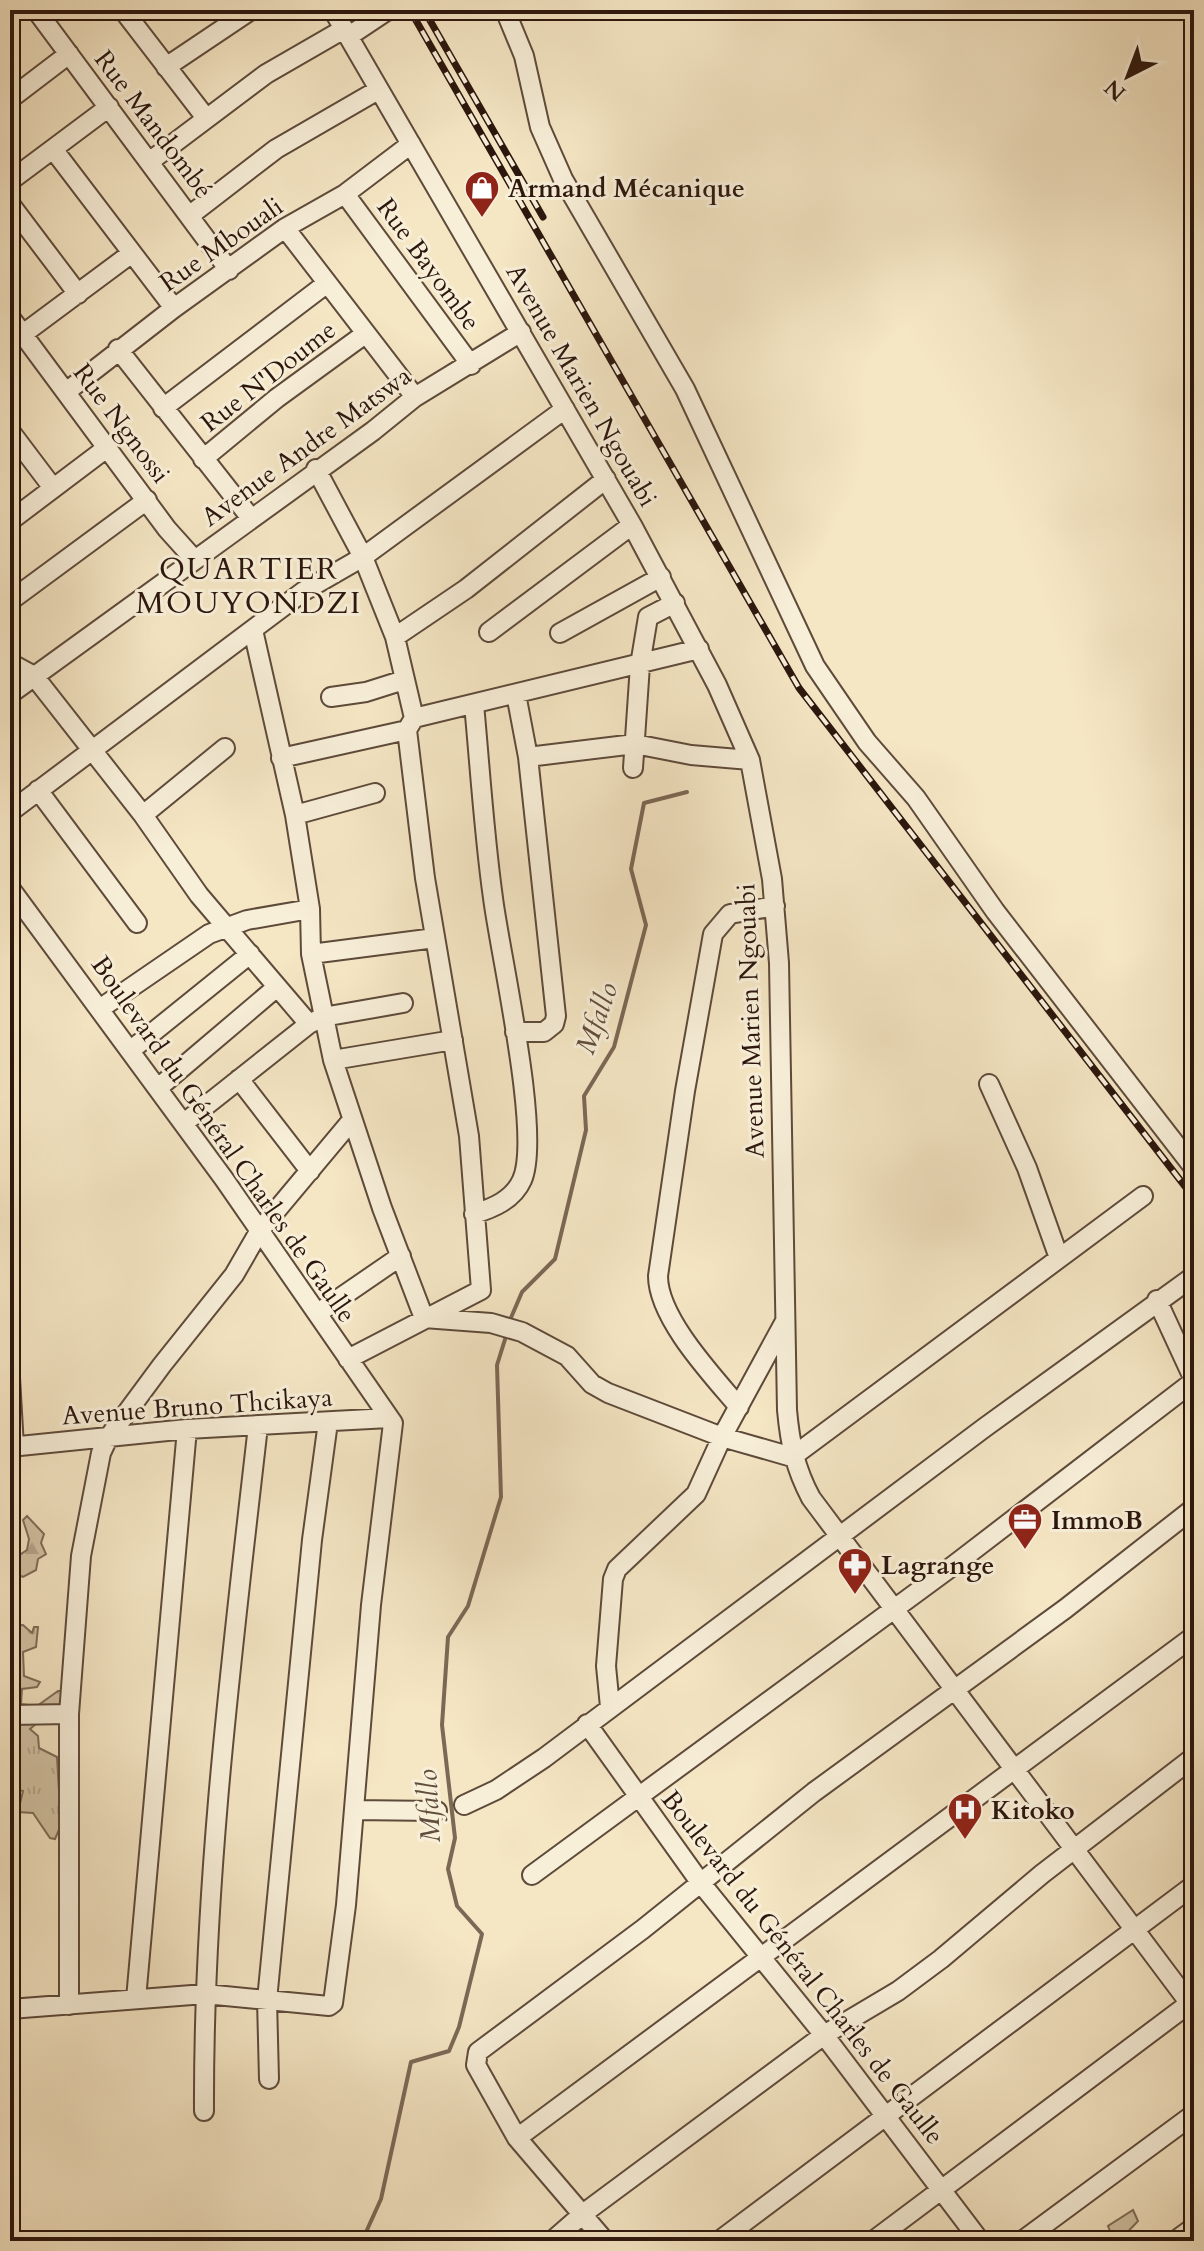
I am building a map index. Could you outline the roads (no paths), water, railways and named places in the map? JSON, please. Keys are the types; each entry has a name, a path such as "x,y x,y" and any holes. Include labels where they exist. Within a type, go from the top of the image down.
{"street":[{"path":"10,15 17,10"},
{"name":"Rue Mandombé","path":"36,10 229,270"},
{"path":"166,67 251,10"},
{"name":"Avenue Marien Ngouabi","path":"333,10 661,577 699,649 750,760 775,906 782,1044 785,1322 792,1457 811,1498 952,1690 1192,2004"},
{"path":"149,162 266,74 388,10"},
{"path":"505,10 524,56 540,127 563,179 685,389 815,666 867,742 916,798 995,911 1194,1168"},
{"path":"126,11 206,118"},
{"path":"10,99 69,54"},
{"path":"189,216 276,149 378,90"},
{"path":"10,181 109,107"},
{"name":"Rue Mbouali","path":"66,392 118,349 285,228 345,194 411,144"},
{"path":"53,149 174,308"},
{"name":"Rue Bayombe","path":"345,194 471,365"},
{"path":"10,204 78,294"},
{"path":"285,228 415,397"},
{"path":"23,334 132,253"},
{"path":"163,408 326,284"},
{"name":"Rue Ngnossi","path":"10,317 194,559"},
{"name":"Avenue Andre Matswa","path":"10,694 316,469 373,431 415,397 521,332"},
{"name":"Rue N'Doume","path":"203,459 277,398 365,334"},
{"path":"118,349 250,517"},
{"path":"10,812 304,591 363,557 565,409"},
{"path":"11,435 53,488"},
{"path":"10,521 108,447"},
{"path":"316,469 363,557 395,637 404,680 435,938 469,1136 480,1293 424,1318 348,1359"},
{"path":"395,637 466,589 606,479"},
{"path":"10,601 147,500"},
{"path":"489,632 632,525"},
{"path":"560,633 661,577"},
{"path":"633,768 640,665 648,617 675,603"},
{"path":"253,630 295,815 310,909 316,1020 424,1318"},
{"path":"281,758 474,704 699,649"},
{"path":"10,663 34,676 143,815 226,928 277,987 316,1020"},
{"path":"331,697 366,692 404,680"},
{"path":"515,1032 544,1032 554,1024 556,1016 528,757 516,694"},
{"path":"474,704 492,897 515,1032 527,1134 526,1166 515,1192 504,1202 474,1214"},
{"path":"528,757 635,744 691,755 750,760"},
{"path":"143,815 225,748"},
{"path":"38,790 137,923"},
{"path":"295,815 375,793"},
{"name":"Boulevard du Général Charles de Gaulle","path":"10,888 184,1123 391,1420"},
{"path":"739,1407 703,1364 663,1304 658,1276 678,1132 713,934 730,914 775,906"},
{"path":"101,1008 174,956 226,928 247,920 310,909"},
{"path":"311,954 435,938"},
{"path":"131,1050 250,954"},
{"path":"158,1088 277,987"},
{"path":"184,1123 316,1020 403,1003"},
{"path":"333,1060 453,1040"},
{"path":"239,1079 310,1171"},
{"path":"989,1084 1027,1168 1059,1258"},
{"path":"69,2005 69,1714 81,1556 93,1480 108,1438 234,1275 260,1230 352,1120"},
{"path":"424,1318 491,1323 522,1332 567,1356 579,1373 608,1393 722,1437 792,1457 1143,1196"},
{"path":"318,1313 401,1256"},
{"path":"464,1805 496,1790 1157,1300 1194,1276"},
{"path":"532,1875 1194,1381 1157,1300"},
{"path":"610,1707 606,1666 613,1579 623,1562 696,1494 722,1437 785,1322"},
{"path":"10,1378 12,1447"},
{"path":"10,2009 205,1994 332,2005 338,1981 371,1605 391,1420"},
{"name":"Avenue Bruno Thcikaya","path":"12,1447 187,1429 391,1420"},
{"path":"269,2079 267,2000 311,1554 328,1422"},
{"path":"204,2111 205,1994 226,1710 258,1426"},
{"path":"136,1999 187,1429"},
{"path":"605,2241 517,2138 501,2114 475,2058 478,2052 814,1792 1065,1609 1194,1508"},
{"path":"517,2138 763,1958 889,1861 1015,1772 1194,1636"},
{"path":"10,1715 69,1714"},
{"name":"Boulevard du Général Charles de Gaulle","path":"587,1724 700,1882 824,2035 980,2241"},
{"path":"552,2241 584,2213 824,2035 898,1991 941,1959 1194,1757"},
{"path":"354,1810 437,1811"},
{"path":"719,2241 1194,1885"},
{"path":"873,2241 1192,2004"},
{"path":"1022,2241 1194,2114"},
{"path":"1175,2241 1194,2227"}],"waterway":[{"name":"Mfallo","path":"510,1320 522,1292 555,1259 586,1130 584,1096 614,1047 646,925 631,869 644,803 687,792"},
{"name":"Mfallo","path":"362,2241 381,2199 411,2062 449,2051 459,2027 482,1934 457,1906 448,1869 455,1838 442,1725 448,1637 468,1606 501,1497 497,1365 507,1333"}],"railway":[{"path":"410,10 799,688 1194,1198"},
{"path":"424,10 543,217"}],"place":[{"name":"Armand Mécanique","path":"482,219"},
{"name":"ImmoB","path":"1025,1551"},
{"name":"Lagrange","path":"855,1596"},
{"name":"Kitoko","path":"965,1841"}],"district":[{"name":"QUARTIER MOUYONDZI","path":"249,586"}]}
